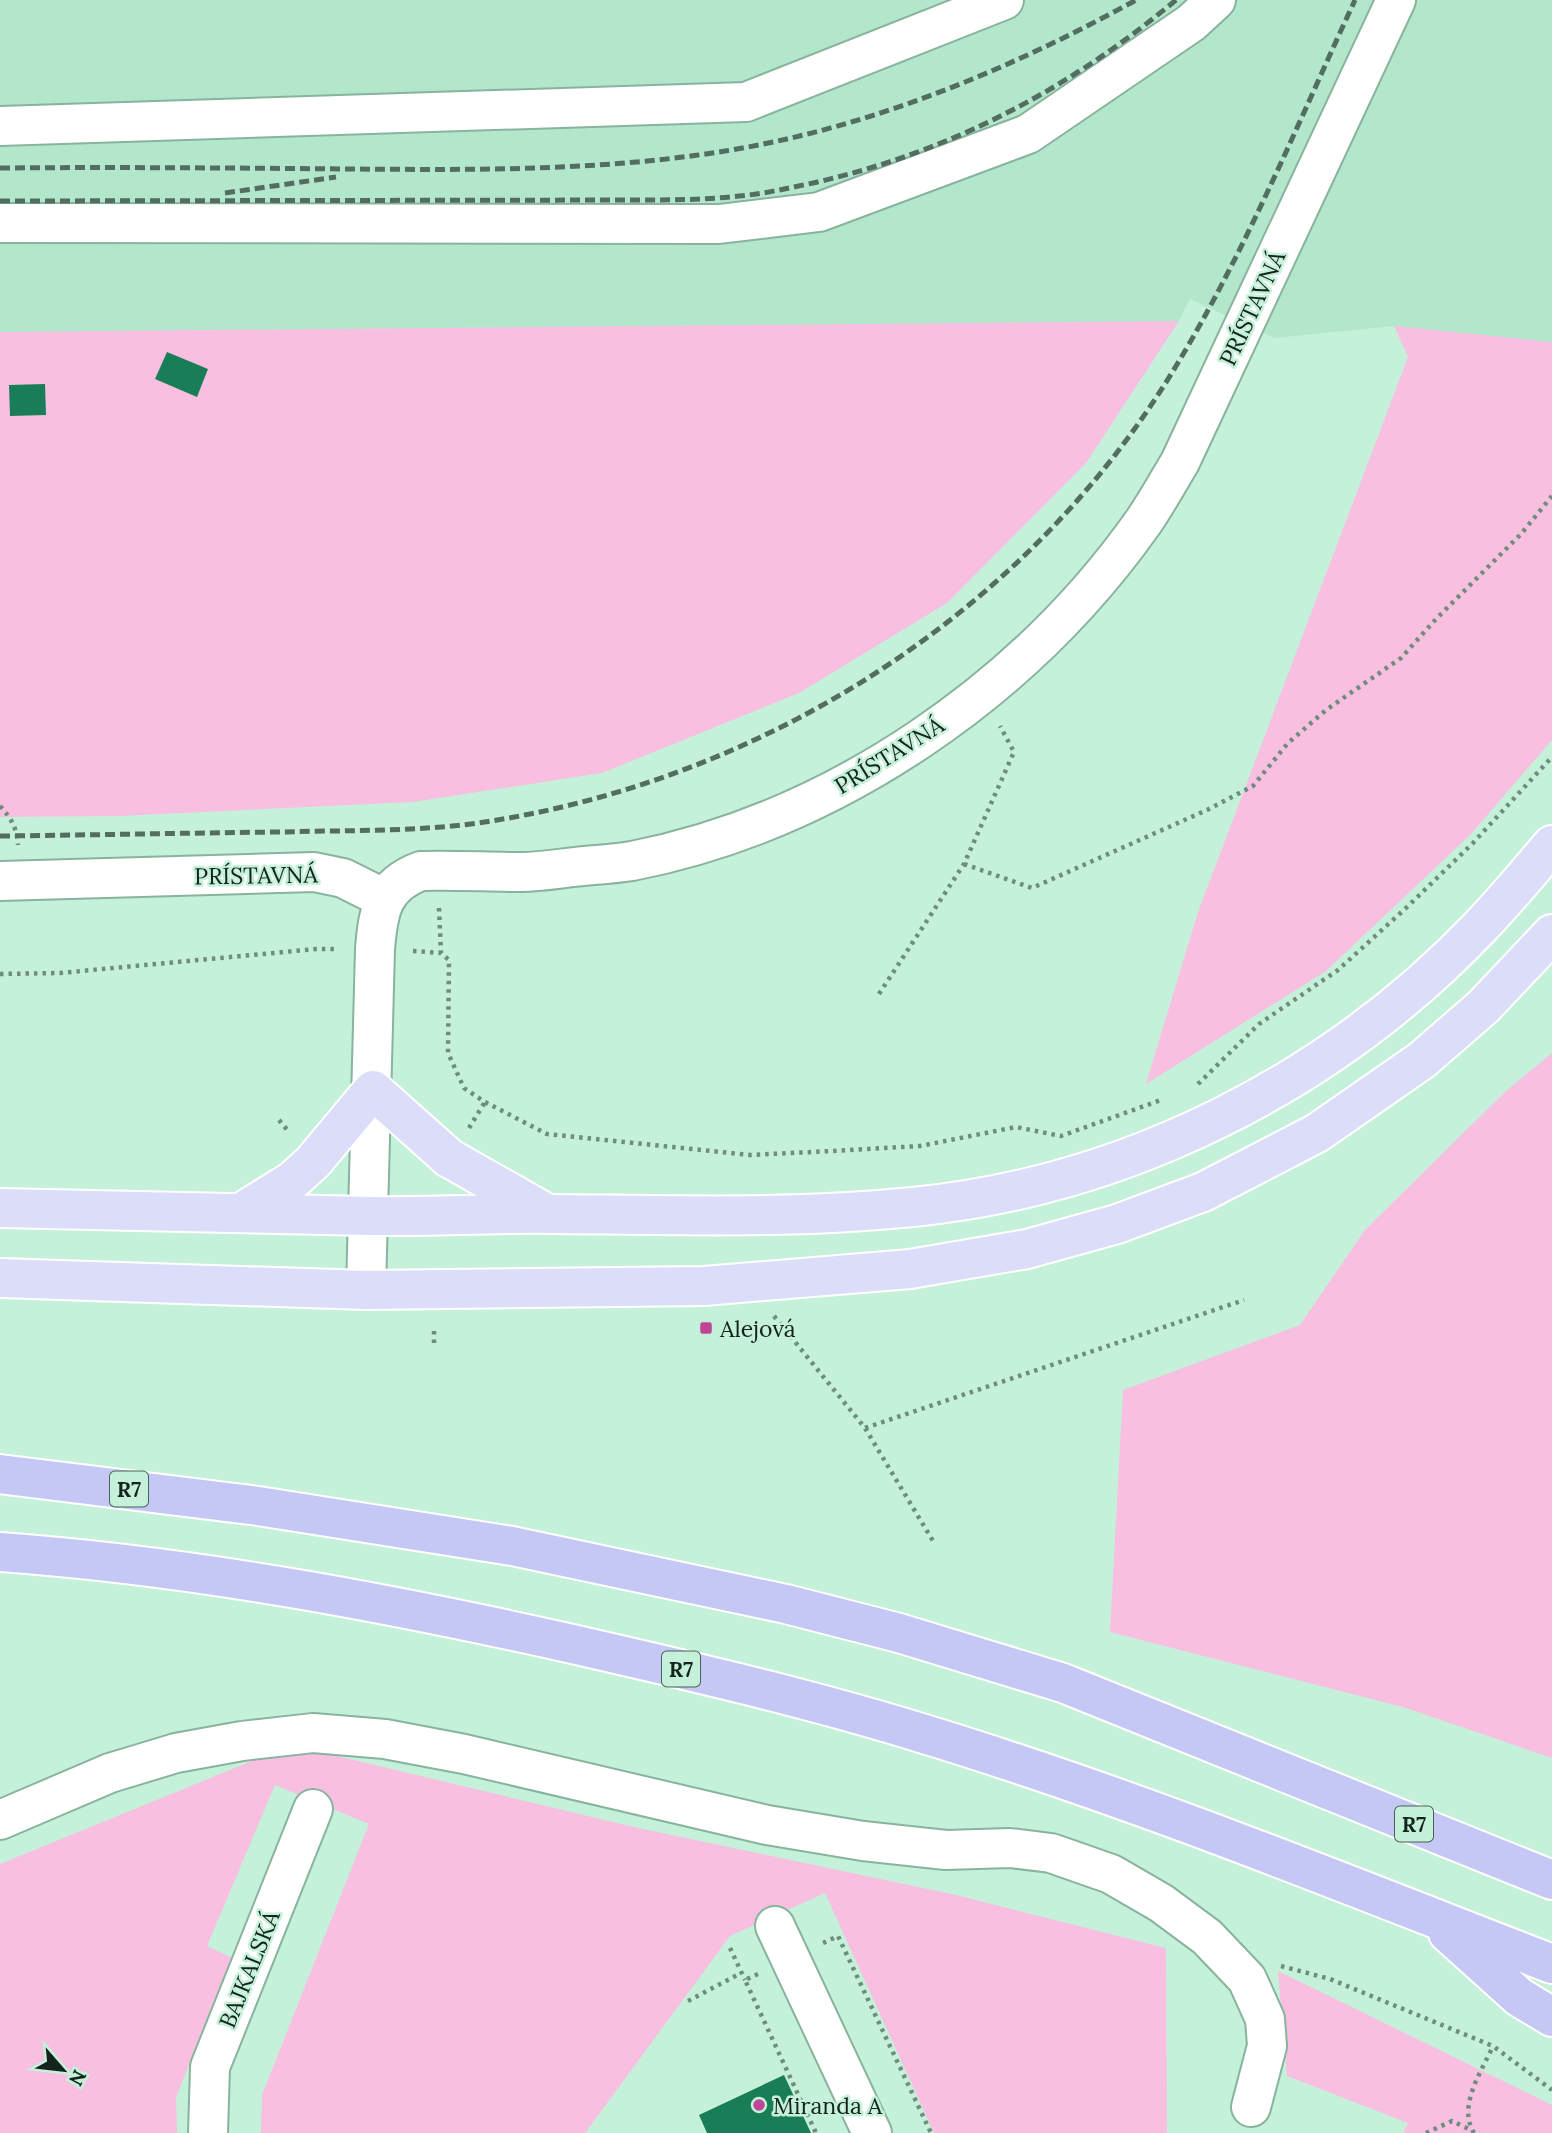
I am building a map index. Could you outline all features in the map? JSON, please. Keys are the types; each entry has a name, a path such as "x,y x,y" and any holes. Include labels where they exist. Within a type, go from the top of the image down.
{"highway":[{"name":"R7","path":"0,1474 258,1506 512,1546 786,1604 899,1633 1063,1683 1552,1880"},
{"name":"R7","path":"0,1552 243,1579 492,1626 737,1681 920,1733 1109,1795 1353,1885 1552,1964"},
{"path":"1431,1917 1519,1997 1552,2017"}],"main road":[{"path":"0,1208 369,1216 803,1216 967,1200 1112,1165 1262,1096 1344,1042 1407,995 1463,944 1552,845"},
{"path":"0,1278 366,1290 704,1286 910,1269 1027,1249 1117,1224 1203,1192 1317,1133 1398,1078 1483,1007 1552,934"},
{"path":"242,1212 299,1174 324,1150 373,1090 449,1158 546,1214"}],"street":[{"path":"0,126 746,102 1004,0"},
{"path":"0,223 719,224 819,212 1028,134 1191,23 1216,0"},
{"name":"PRÍSTAVNÁ","path":"0,881 314,872 342,878 385,899 406,877 421,871 524,872 630,861 710,842 769,821 871,770 920,741 982,693 1052,628 1107,570 1145,520 1180,462 1396,0"},
{"path":"366,1290 375,949 380,912 385,899"},
{"path":"0,1820 110,1773 176,1753 242,1741 313,1733 384,1739 464,1754 767,1825 863,1841 946,1850 1010,1848 1051,1853 1111,1874 1161,1903 1207,1937 1247,1979 1265,2019 1267,2046 1251,2107"},
{"name":"BAJKALSKÁ","path":"208,2133 211,2067 313,1809"},
{"path":"775,1926 872,2133"}],"path":[{"path":"964,864 1032,888 1253,786 1289,743 1326,710 1401,657 1521,534 1552,496"},
{"path":"879,994 964,864 1014,752 982,693"},
{"path":"1196,1087 1259,1024 1338,970 1406,908 1473,843 1552,757"},
{"path":"0,974 60,973 316,949 442,953 449,960 449,1053 464,1088 547,1134 750,1155 920,1146 1016,1127 1060,1136 1171,1096"},
{"path":"466,1133 485,1102"},
{"path":"755,1282 769,1309 865,1428 933,1541"},
{"path":"865,1428 1244,1300"},
{"path":"730,1948 745,1980"},
{"path":"1247,1979 1275,1965 1304,1971 1493,2046 1552,2090"},
{"path":"688,2001 741,1973"},
{"path":"1473,2132 1467,2118 1471,2096 1493,2046"},
{"path":"1426,2133 1452,2121 1473,2132"}],"shaded area":[{"path":"0,0 1552,0 1552,342 1394,326 1274,338 1190,299 1179,321 0,332"},
{"path":"1179,321 1086,463 947,603 799,693 602,773 413,802 119,816 0,817 0,332"},
{"path":"1394,326 1552,342 1552,740 1470,835 1326,971 1146,1084 1198,912 1408,357"},
{"path":"1552,1053 1552,1758 1403,1707 1110,1632 1123,1390 1300,1325 1365,1230 1505,1092"},
{"path":"291,1745 634,1827 956,1895 1166,1948 1167,2133 934,2133 825,1893 730,1936 585,2133 261,2133 262,2095 369,1824 275,1785 207,1946 232,1958 176,2097 177,2133 0,2133 0,1864"},
{"path":"1278,1971 1552,2105 1552,2133 1403,2133 1408,2123 1287,2076"}],"building":[{"path":"167,352 208,369 197,397 155,379"},
{"path":"45,384 46,415 10,416 9,385"},
{"name":"Miranda A","path":"784,2075 811,2133 707,2133 699,2115"}],"railway":[{"path":"0,168 492,169 586,166 679,158 779,141 885,112 1038,50 1136,0"},
{"path":"0,201 663,200 767,192 864,170 960,135 1005,114 1093,62 1176,0"},
{"path":"0,836 387,830 491,821 594,799 694,766 790,723 881,670 966,607 1044,536 1113,457 1173,371 1199,327 1247,235 1355,0"},
{"path":"225,193 336,177"}],"place":[{"name":"Alejová","path":"706,1328"},
{"name":"Miranda A","path":"759,2105"}]}
